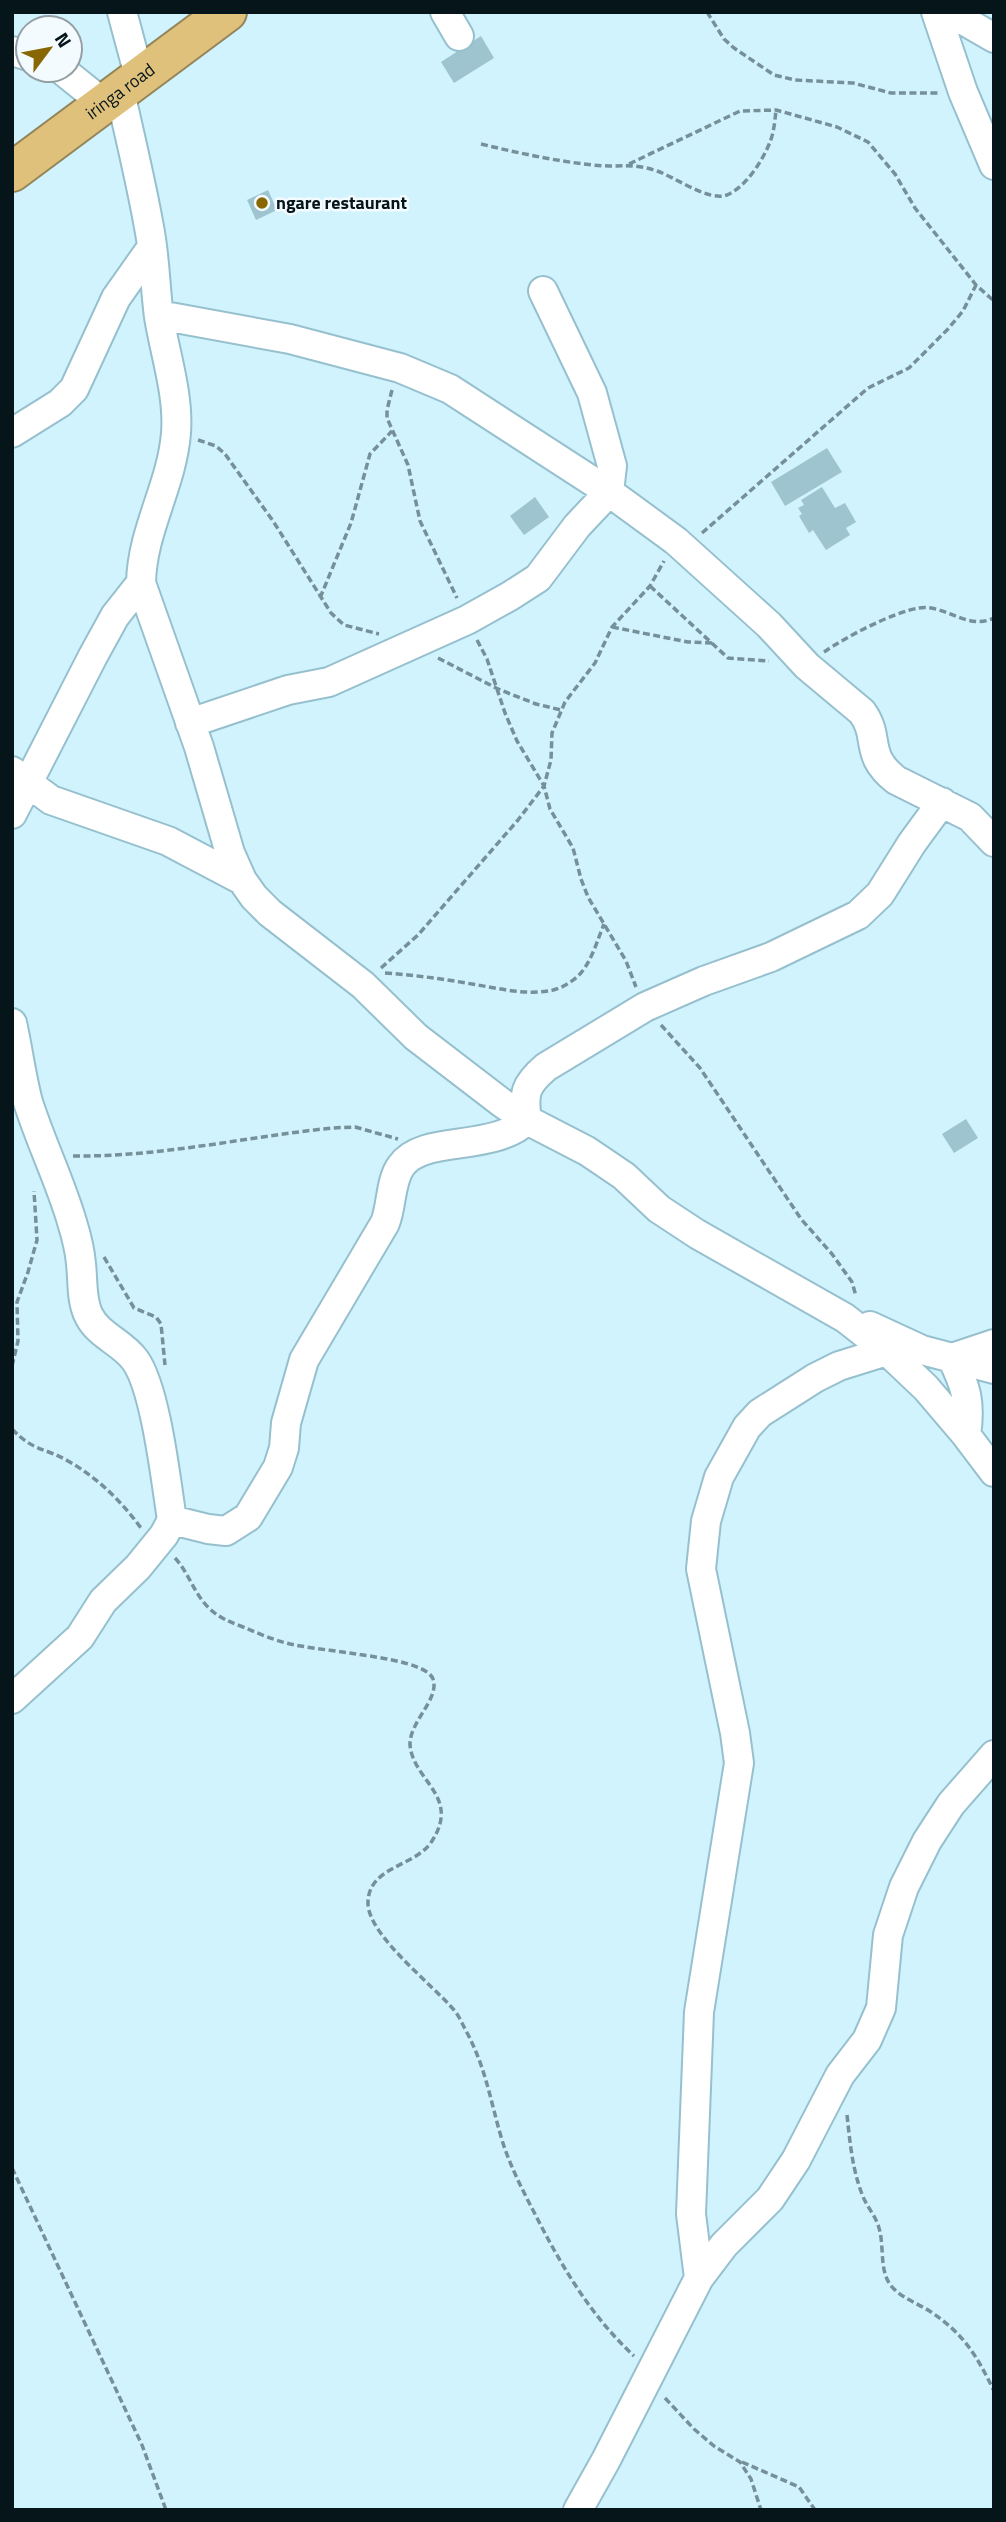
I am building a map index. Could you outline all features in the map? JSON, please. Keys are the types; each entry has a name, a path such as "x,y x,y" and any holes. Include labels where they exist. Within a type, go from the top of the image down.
{"highway":[{"name":"iringa road","path":"12,172 228,12"}],"street":[{"path":"122,12 121,92 152,247 159,315 175,406 176,431 170,467 147,537 141,583 190,723 230,853 242,880 270,913 362,985 416,1037 527,1120 587,1151 624,1176 659,1209 697,1234 854,1320 922,1350 994,1369"},
{"path":"445,12 459,36"},
{"path":"936,12 963,92 994,165"},
{"path":"949,12 994,38"},
{"path":"84,78 121,92"},
{"path":"12,433 60,403 74,389 116,298 152,247"},
{"path":"190,723 288,690 328,682 467,620 538,578 577,526 610,492 612,466 592,393 543,291"},
{"path":"159,315 290,339 400,368 450,389 610,492 681,545 769,625 807,666 845,696 868,720 874,753 887,772 896,780 970,817 994,842"},
{"path":"12,814 20,777 115,616 141,583"},
{"path":"20,777 51,800 168,841 242,880"},
{"path":"527,1120 526,1090 546,1067 645,1007 704,981 771,957 858,915 880,894 942,802"},
{"path":"12,1023 27,1099 73,1222 88,1315 99,1331 126,1350 136,1361 144,1377 172,1520 138,1567 103,1601 80,1637 12,1699"},
{"path":"172,1520 208,1530 226,1531 248,1517 278,1467 284,1448 286,1423 304,1360 385,1223 402,1165 411,1156 428,1148 491,1139 509,1133 527,1120"},
{"path":"854,1320 926,1388 994,1472"},
{"path":"952,1358 994,1344"},
{"path":"699,2278 691,2214 699,2012 739,1763 701,1569 706,1521 719,1477 747,1427 761,1413 815,1378 839,1366 887,1351"},
{"path":"952,1358 968,1395 970,1410 966,1435"},
{"path":"578,2510 699,2278 724,2245 770,2199 796,2160 840,2075 867,2040 881,2008 887,1935 904,1887 927,1841 951,1804 994,1755"}],"path":[{"path":"708,12 724,39 774,75 795,80 853,83 891,93 963,92"},
{"path":"481,144 547,159 597,165 629,164 658,172 717,197 727,195 741,186 762,159 771,139 776,110"},
{"path":"629,164 740,111 776,110 837,127 868,142 895,174 922,216 976,285 994,301"},
{"path":"604,924 592,955 579,975 566,985 551,991 533,993 438,978 376,972 426,925 518,820 544,786 551,760 552,733 565,702 595,663 612,627 650,586 681,545 716,519 868,388 909,368 963,311 976,285"},
{"path":"400,368 387,410 408,465 420,521 487,659 517,741 544,786 550,808 573,848 581,879 626,961 645,1007 700,1068 800,1219 832,1254 852,1282 854,1320"},
{"path":"176,431 216,446 225,454 274,521 320,598 344,625 390,637 498,689 536,704 561,710"},
{"path":"320,598 351,523 370,454 393,431"},
{"path":"650,586 728,658 807,666 826,650 864,628 919,608 932,608 972,622 985,622 994,618"},
{"path":"612,627 688,642 713,643"},
{"path":"47,1156 116,1157 332,1128 375,1131 428,1148"},
{"path":"12,1366 18,1341 17,1302 37,1240 33,1186"},
{"path":"12,1429 28,1444 71,1463 104,1487 127,1509 155,1546 176,1559 201,1600 223,1619 289,1644 377,1658 429,1673 433,1680 433,1691 410,1737 410,1748 414,1760 438,1797 441,1811 438,1827 432,1842 425,1849 382,1875 370,1889 368,1906 375,1927 456,2012 475,2047 490,2088 511,2165 575,2288 612,2333 651,2371 676,2411 715,2446 740,2462 799,2487 815,2510"},
{"path":"12,1801 12,1892"},
{"path":"840,2075 845,2092 852,2157 862,2196 878,2225 886,2279 895,2290 949,2324 966,2341 994,2391"},
{"path":"12,2168 142,2445 166,2510"},
{"path":"740,2462 751,2479 761,2510"}],"building":[{"path":"481,36 494,58 454,83 441,62"},
{"path":"268,190 277,210 256,220 247,200"},
{"path":"827,448 842,472 785,506 771,482"},
{"path":"822,487 835,508 845,503 856,522 846,528 850,535 826,550 813,530 809,533 799,516 802,514 798,508 804,505 801,500"},
{"path":"535,497 549,517 524,535 510,516"},
{"path":"966,1119 978,1138 954,1153 942,1134"}],"place":[{"name":"ngare restaurant","path":"262,203"}]}
